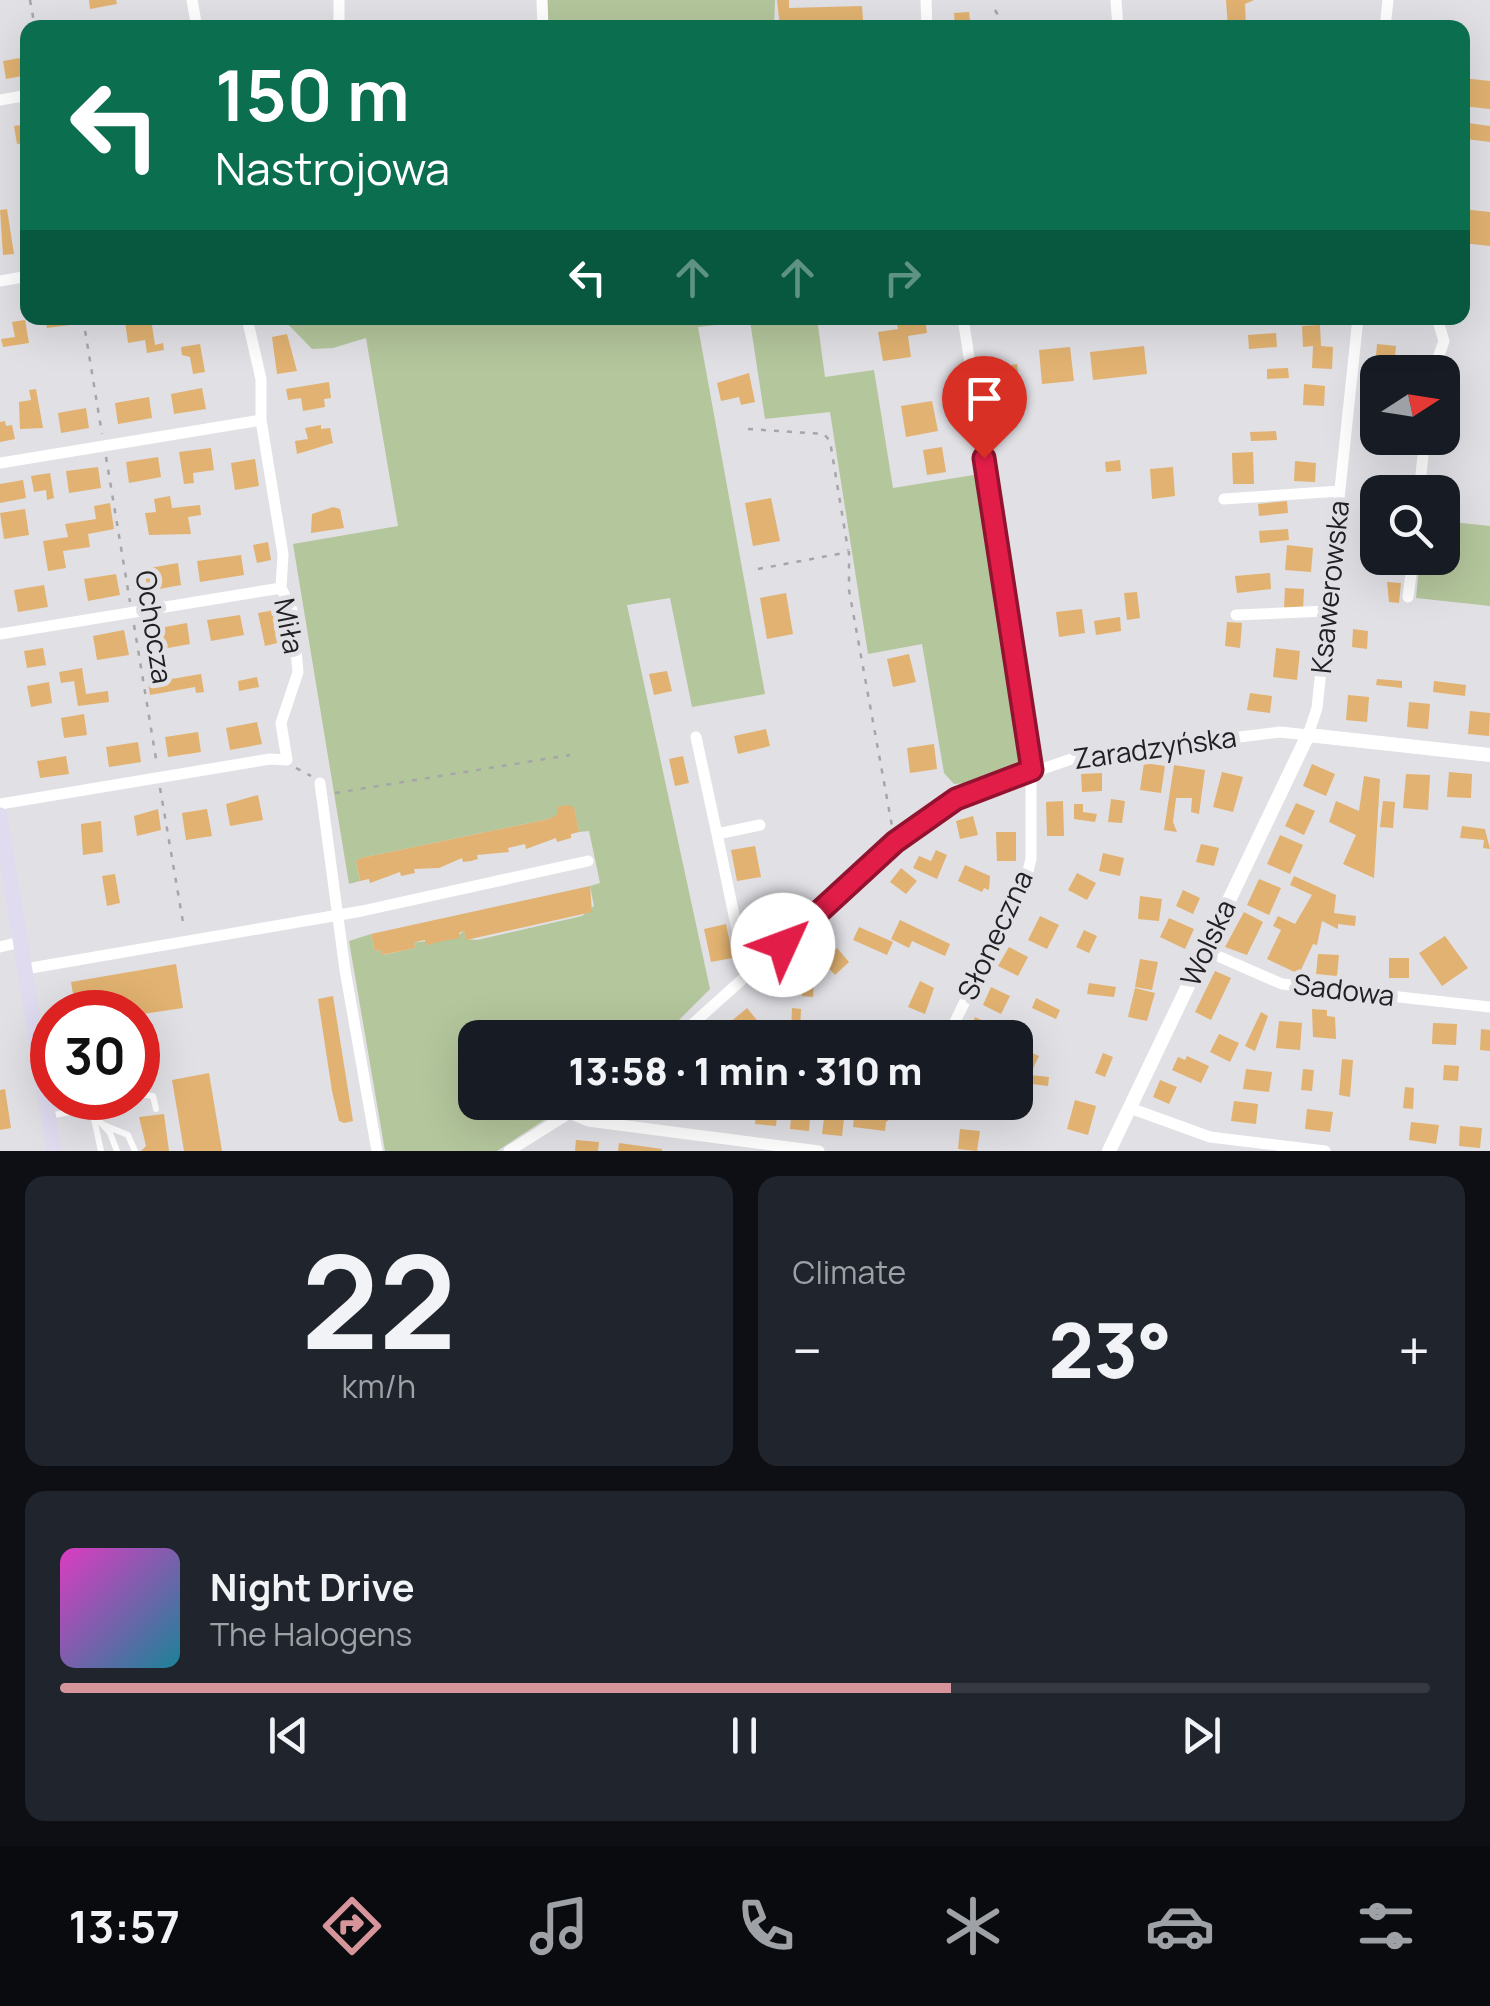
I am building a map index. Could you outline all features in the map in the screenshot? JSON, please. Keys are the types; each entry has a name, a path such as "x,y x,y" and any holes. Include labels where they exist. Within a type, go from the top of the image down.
{"main road":[{"path":"0,816 30,1000"},
{"path":"50,1120 54,1151"}],"street":[{"name":"Miła","path":"248,325 260,379 261,420 283,554 281,588 292,610 298,672 282,724 288,760"},
{"name":"Słoneczna","path":"956,1020 1027,875 1032,770 964,325"},
{"name":"Ksawerowska","path":"1308,735 1318,708 1357,325"},
{"path":"1439,355 1444,341 1440,325"},
{"path":"0,462 261,420"},
{"path":"1224,499 1340,491"},
{"path":"1408,598 1410,575"},
{"path":"0,634 281,588"},
{"path":"1236,615 1328,611"},
{"name":"Zaradzyńska","path":"699,1020 895,842 956,799 1032,770 1122,750 1280,732 1308,735"},
{"path":"1308,735 1490,755"},
{"name":"Wolska","path":"1109,1151 1308,735"},
{"path":"696,738 744,958 756,970"},
{"path":"0,804 288,760"},
{"path":"322,789 338,916 377,1151"},
{"path":"717,834 760,825"},
{"path":"25,969 338,916 588,861"},
{"path":"0,947 20,942"},
{"name":"Sadowa","path":"1204,950 1282,984 1490,1007"},
{"path":"1130,1108 1210,1137 1325,1151"},
{"path":"509,1151 558,1120"},
{"path":"586,1120 818,1151"}],"lane":[{"path":"91,1120 100,1151"},
{"path":"98,1120 117,1151"},
{"path":"104,1126 128,1135 136,1151"}],"path":[{"path":"995,10 1001,20"},
{"name":"Ochocza","path":"84,325 187,942"},
{"path":"748,429 824,434 830,441 848,552 849,590 895,842"},
{"path":"758,569 848,552"},
{"path":"288,760 322,789 570,755"}],"green space":[{"path":"547,0 775,0 774,20 548,20"},
{"path":"289,325 715,325 698,327 765,694 692,707 670,598 627,605 710,989 679,1020 458,1020 458,1120 544,1120 497,1151 385,1151 349,941 371,934 375,951 381,950 383,955 415,948 414,943 445,941 464,931 466,939 477,940 582,916 594,906 590,886 600,883 589,831 579,832 574,808 549,819 361,858 356,863 360,881 349,884 293,544 398,526 366,338 333,348 312,349"},
{"path":"751,325 818,325 825,377 874,370 893,488 980,474 1026,759 967,783 954,784 944,773 922,644 868,654 830,412 765,419"},
{"path":"1460,523 1490,526 1490,606 1416,598 1418,575 1460,575"}],"building":[{"path":"89,0 116,0 117,4 90,9"},
{"path":"777,0 789,0 789,8 862,6 863,20 779,20"},
{"path":"1226,0 1254,0 1245,4 1246,20 1227,20"},
{"path":"969,12 970,20 954,20 954,13"},
{"path":"20,58 20,76 6,79 3,61"},
{"path":"1470,79 1490,81 1490,109 1470,107"},
{"path":"1470,123 1490,126 1490,142 1470,140"},
{"path":"20,125 20,144 17,144 14,126"},
{"path":"7,209 14,254 3,255 0,210"},
{"path":"1470,210 1490,212 1490,246 1470,244"},
{"path":"12,322 26,325 29,343 3,347 1,339 15,337"},
{"path":"126,325 152,325 155,345 163,343 164,350 147,353 145,340 128,343"},
{"path":"897,325 926,325 927,333 908,336 911,357 883,361 878,332 898,329"},
{"path":"1320,325 1321,346 1333,347 1332,369 1312,368 1313,346 1303,347 1302,326"},
{"path":"1276,333 1277,347 1249,349 1248,335"},
{"path":"287,334 297,371 277,374 272,337"},
{"path":"200,344 205,372 193,374 190,357 182,355 181,347"},
{"path":"1377,344 1396,346 1395,355 1376,355"},
{"path":"1144,346 1147,374 1093,380 1090,352"},
{"path":"1070,347 1074,381 1042,384 1039,350"},
{"path":"1017,364 1020,388 1002,390 999,367"},
{"path":"1288,368 1289,378 1267,379 1267,369"},
{"path":"749,373 755,402 741,405 739,397 721,401 717,383"},
{"path":"329,382 331,398 324,399 325,407 303,411 301,398 288,400 286,389"},
{"path":"1304,384 1325,386 1324,406 1303,405"},
{"path":"202,388 206,409 174,414 171,394"},
{"path":"36,389 43,428 20,429 19,402 31,400 29,390"},
{"path":"149,397 152,418 118,424 115,403"},
{"path":"932,401 938,431 906,437 901,406"},
{"path":"86,408 89,428 61,433 58,413"},
{"path":"5,421 6,426 12,425 15,439 0,442 0,422"},
{"path":"321,425 321,429 330,428 333,443 297,454 295,441 308,439 305,428"},
{"path":"1276,431 1277,440 1251,441 1250,432"},
{"path":"942,447 946,472 927,475 923,450"},
{"path":"211,448 214,470 193,473 194,483 184,484 179,452"},
{"path":"1253,452 1254,484 1233,484 1232,453"},
{"path":"158,457 161,477 129,483 126,462"},
{"path":"255,459 259,486 235,490 231,463"},
{"path":"1120,460 1121,471 1106,472 1105,462"},
{"path":"1295,461 1316,463 1315,482 1294,481"},
{"path":"98,467 101,488 69,493 66,471"},
{"path":"1173,467 1175,496 1152,499 1150,469"},
{"path":"50,473 54,498 47,500 46,490 34,492 31,476"},
{"path":"23,480 26,498 0,503 0,484"},
{"path":"170,496 172,508 200,505 201,515 188,517 191,534 149,535 145,513 156,512 154,499"},
{"path":"771,498 780,541 753,546 745,503"},
{"path":"1287,501 1288,513 1259,516 1258,504"},
{"path":"110,503 114,529 88,534 90,547 63,551 66,568 48,571 43,541 68,537 65,524 96,519 94,506"},
{"path":"333,507 340,509 344,528 311,533 312,514"},
{"path":"25,509 29,535 4,539 0,513"},
{"path":"1288,529 1289,540 1260,543 1259,531"},
{"path":"268,542 271,560 257,563 253,545"},
{"path":"1287,545 1313,548 1311,572 1285,570"},
{"path":"241,555 244,575 200,582 197,561"},
{"path":"178,563 181,585 148,591 144,569"},
{"path":"1270,573 1271,589 1237,593 1235,576"},
{"path":"116,574 120,595 88,601 84,579"},
{"path":"1387,582 1401,583 1399,603 1389,602"},
{"path":"44,585 48,607 18,612 14,590"},
{"path":"1285,588 1304,589 1303,610 1284,608"},
{"path":"1137,592 1140,618 1127,620 1124,593"},
{"path":"786,593 793,634 767,639 760,598"},
{"path":"281,609 285,628 275,630 277,643 265,646 258,613"},
{"path":"1082,609 1085,633 1059,637 1056,612"},
{"path":"240,615 244,635 211,641 207,620"},
{"path":"1120,617 1121,631 1096,635 1094,621"},
{"path":"1227,622 1242,623 1240,648 1225,646"},
{"path":"187,623 190,644 157,650 154,629"},
{"path":"1353,629 1368,631 1367,649 1352,647"},
{"path":"124,630 129,655 97,660 93,636"},
{"path":"43,648 46,665 27,668 24,651"},
{"path":"1276,648 1300,651 1297,680 1273,677"},
{"path":"909,654 916,682 893,687 887,659"},
{"path":"82,668 86,694 108,691 109,702 78,706 74,681 61,683 59,672"},
{"path":"667,671 672,691 654,695 649,674"},
{"path":"201,674 204,692 196,693 195,687 150,695 148,683"},
{"path":"257,677 259,687 239,691 238,681"},
{"path":"1377,679 1402,681 1402,688 1376,685"},
{"path":"1434,681 1466,685 1465,696 1433,692"},
{"path":"49,682 52,703 31,707 27,686"},
{"path":"1250,693 1272,696 1270,713 1247,710"},
{"path":"1348,695 1369,697 1367,722 1346,720"},
{"path":"1409,702 1430,704 1428,729 1407,727"},
{"path":"1470,711 1490,713 1489,736 1468,734"},
{"path":"84,714 87,735 64,738 61,718"},
{"path":"257,722 262,744 230,750 226,728"},
{"path":"766,729 770,746 738,754 734,736"},
{"path":"198,732 201,752 168,757 165,737"},
{"path":"138,742 141,762 109,767 106,747"},
{"path":"934,744 937,769 910,773 907,748"},
{"path":"66,756 69,774 40,778 37,761"},
{"path":"683,756 689,783 675,786 669,759"},
{"path":"1144,763 1165,766 1161,793 1140,790"},
{"path":"1312,764 1335,774 1326,796 1303,786"},
{"path":"1174,765 1205,770 1199,814 1191,812 1192,798 1176,798 1173,822 1177,832 1164,830"},
{"path":"1222,772 1243,777 1233,812 1213,807"},
{"path":"1449,772 1472,774 1471,798 1447,797"},
{"path":"1102,773 1102,791 1082,792 1081,774"},
{"path":"1406,774 1430,775 1428,810 1403,808"},
{"path":"1364,776 1380,779 1374,878 1343,864 1356,835 1329,822 1336,801 1359,811"},
{"path":"258,795 263,820 230,826 226,804"},
{"path":"1111,799 1125,801 1122,823 1108,822"},
{"path":"1063,801 1064,836 1047,836 1046,802"},
{"path":"1383,801 1395,802 1393,828 1380,827"},
{"path":"1296,803 1315,811 1304,835 1285,826"},
{"path":"1074,804 1083,804 1083,812 1097,814 1095,822 1074,819"},
{"path":"557,807 574,807 579,832 571,834 571,838 477,855 478,859 471,861 463,862 462,858 439,868 414,869 415,873 401,876 400,872 370,883 369,879 360,881 356,862 361,858 549,819 558,814"},
{"path":"158,809 161,830 137,836 134,816"},
{"path":"207,809 212,836 186,840 182,813"},
{"path":"973,816 978,835 960,839 956,821"},
{"path":"101,821 103,852 83,855 81,824"},
{"path":"1462,826 1485,829 1490,849 1483,848 1484,840 1460,838"},
{"path":"996,832 1016,832 1016,861 997,861"},
{"path":"1280,835 1303,845 1290,874 1267,864"},
{"path":"1201,844 1219,848 1214,866 1196,862"},
{"path":"755,846 761,877 737,881 731,850"},
{"path":"936,850 947,855 937,879 913,868 919,856 931,861"},
{"path":"1103,853 1124,858 1120,876 1099,871"},
{"path":"965,865 990,876 989,890 984,888 982,892 958,881"},
{"path":"901,868 917,881 906,894 890,882"},
{"path":"1077,873 1096,883 1087,900 1068,890"},
{"path":"115,874 120,903 107,906 102,876"},
{"path":"1294,876 1336,895 1334,913 1356,916 1355,926 1338,924 1338,929 1322,921 1317,945 1313,944 1299,974 1267,959 1281,930 1273,926 1278,916 1295,924 1312,895 1290,885"},
{"path":"1259,879 1281,888 1269,915 1247,905"},
{"path":"590,886 592,912 466,940 464,931 459,933 460,938 426,945 425,940 420,941 414,943 415,948 382,955 381,950 375,951 371,934"},
{"path":"1183,890 1200,898 1193,914 1176,906"},
{"path":"1140,896 1162,899 1159,921 1138,919"},
{"path":"1244,912 1263,922 1247,955 1225,947"},
{"path":"1040,916 1059,925 1047,949 1028,940"},
{"path":"1169,918 1194,929 1185,949 1160,937"},
{"path":"900,920 950,944 945,956 912,941 909,948 891,939"},
{"path":"726,924 733,958 711,962 704,929"},
{"path":"859,927 893,942 887,955 853,940"},
{"path":"1084,930 1097,936 1089,953 1076,947"},
{"path":"1445,936 1468,968 1442,986 1419,953"},
{"path":"1009,947 1028,957 1018,976 998,966"},
{"path":"837,948 849,962 835,975 822,961"},
{"path":"1318,954 1339,955 1337,976 1316,974"},
{"path":"1389,958 1409,958 1409,978 1389,978"},
{"path":"1140,959 1158,962 1152,990 1135,987"},
{"path":"176,964 183,1008 160,1011 160,990 72,990 71,982"},
{"path":"792,964 800,974 779,991 771,981"},
{"path":"1215,971 1231,978 1211,1020 1195,1012"},
{"path":"803,979 814,979 813,997 802,996"},
{"path":"920,981 934,988 925,1014 908,1007"},
{"path":"1089,983 1116,987 1114,997 1087,994"},
{"path":"991,987 1010,996 1001,1014 983,1005"},
{"path":"1135,988 1155,993 1147,1021 1128,1017"},
{"path":"333,996 353,1121 344,1123 339,1121 332,1091 318,999"},
{"path":"1036,998 1060,1010 1056,1019 1032,1008"},
{"path":"747,1008 757,1020 733,1020"},
{"path":"792,1008 801,1009 801,1020 792,1020"},
{"path":"1312,1009 1327,1010 1327,1016 1335,1017 1336,1039 1313,1037"},
{"path":"1261,1012 1268,1016 1255,1051 1245,1046"},
{"path":"1279,1021 1302,1023 1300,1050 1276,1048"},
{"path":"1433,1023 1457,1024 1456,1045 1432,1044"},
{"path":"1481,1029 1490,1030 1490,1051 1480,1050"},
{"path":"1219,1034 1239,1043 1230,1062 1210,1052"},
{"path":"1103,1053 1113,1057 1105,1077 1095,1073"},
{"path":"1187,1056 1209,1066 1201,1083 1172,1070 1178,1057 1185,1060"},
{"path":"1342,1059 1353,1060 1350,1097 1339,1095"},
{"path":"1444,1065 1459,1066 1458,1081 1443,1080"},
{"path":"1246,1069 1272,1072 1269,1092 1243,1089"},
{"path":"1303,1069 1314,1070 1312,1091 1301,1090"},
{"path":"209,1073 222,1151 184,1151 172,1080"},
{"path":"1033,1075 1049,1077 1048,1086 1033,1084"},
{"path":"1160,1080 1177,1087 1169,1104 1153,1097"},
{"path":"1405,1087 1414,1088 1413,1109 1403,1108"},
{"path":"5,1089 11,1128 0,1130 0,1090"},
{"path":"1075,1100 1096,1106 1088,1135 1067,1129"},
{"path":"1234,1101 1258,1104 1256,1124 1231,1121"},
{"path":"1307,1109 1333,1112 1330,1132 1305,1129"},
{"path":"160,1114 164,1114 169,1151 141,1151 146,1146 140,1120 160,1120"},
{"path":"755,1120 777,1120 776,1126 755,1124"},
{"path":"791,1120 810,1120 809,1131 790,1129"},
{"path":"824,1120 844,1120 842,1136 822,1134"},
{"path":"854,1120 889,1120 885,1131 853,1127"},
{"path":"1411,1122 1439,1125 1436,1144 1409,1140"},
{"path":"1460,1126 1482,1128 1480,1148 1459,1146"},
{"path":"960,1129 980,1131 977,1151 958,1149"},
{"path":"576,1140 599,1142 598,1151 575,1151"},
{"path":"619,1143 662,1149 662,1151 618,1151"}],"route":[{"path":"783,945 895,842 956,799 1032,770 984,458"}]}
